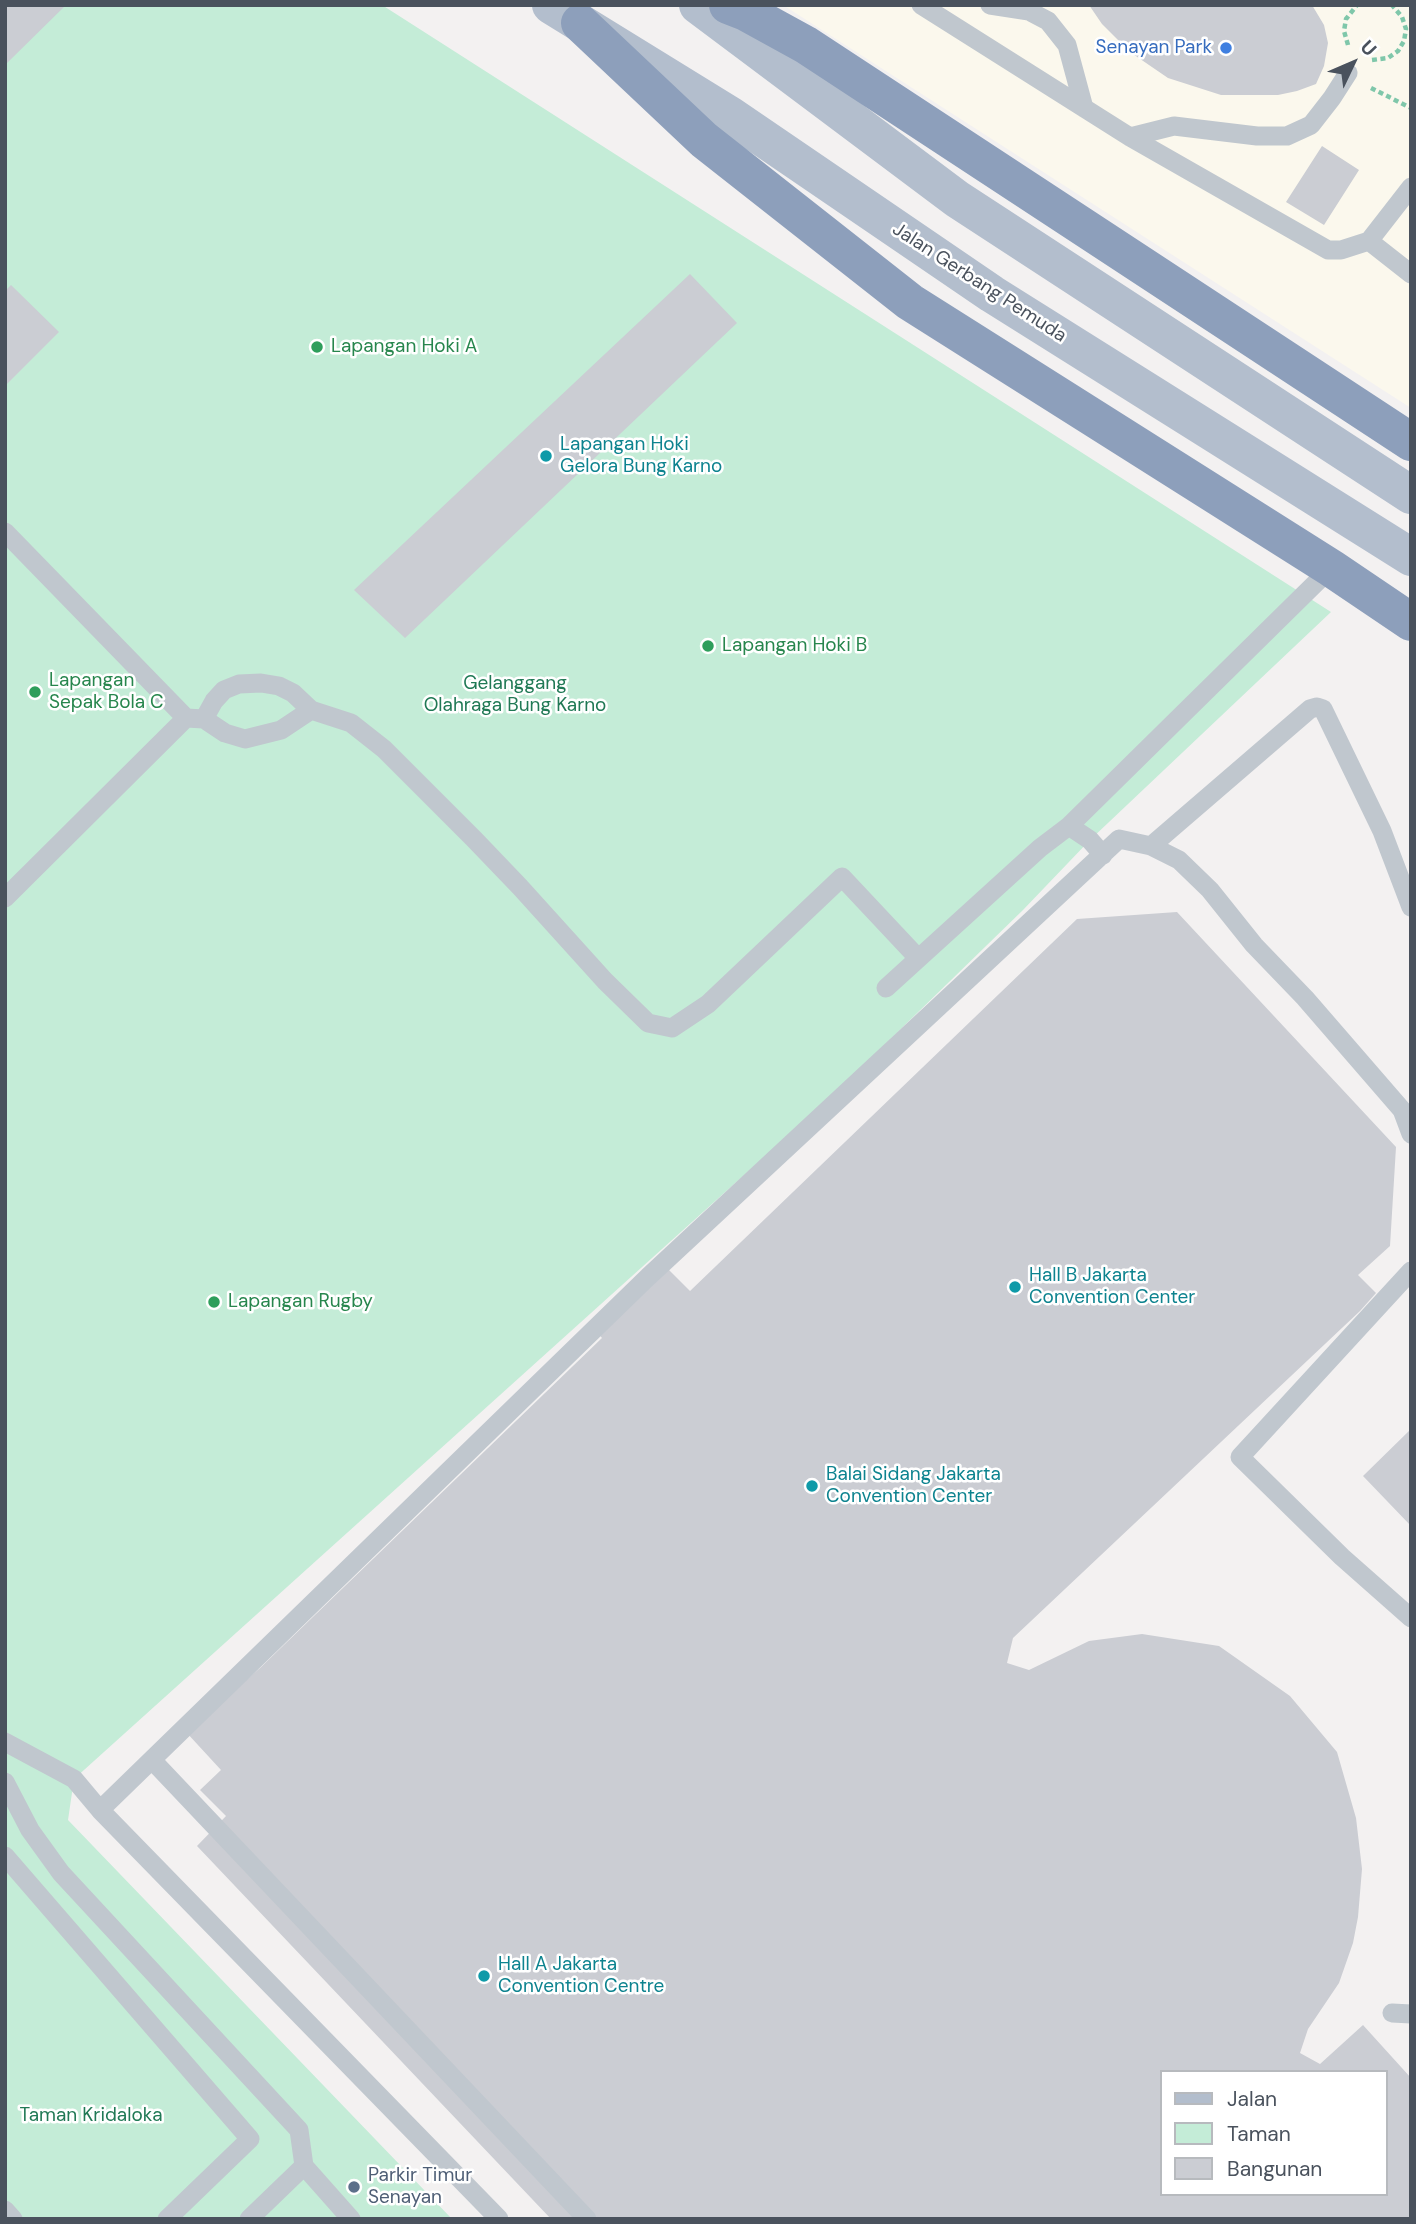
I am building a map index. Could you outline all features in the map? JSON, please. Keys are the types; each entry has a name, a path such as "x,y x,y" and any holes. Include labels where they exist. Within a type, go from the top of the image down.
{"highway":[{"path":"728,5 806,45 1411,442"},
{"path":"565,14 704,140 910,302 1405,616"}],"main road":[{"path":"698,5 957,200 1411,495"},
{"name":"Jalan Gerbang Pemuda","path":"565,14 731,116 992,294 1411,557"}],"lane":[{"path":"921,5 1130,137 1328,250 1341,250 1369,241 1411,187"},
{"path":"990,5 1029,11 1048,21 1067,44 1084,108"},
{"path":"1130,137 1174,125 1257,136 1287,136 1311,125 1332,98 1354,77"},
{"path":"1369,241 1411,274"},
{"path":"5,532 195,718 225,733 245,739 281,730 311,710"},
{"path":"886,988 1040,848 1069,826 1331,568"},
{"path":"5,898 224,690 239,684 261,683 279,686 293,693 311,710 351,723 384,749 520,887 648,1024 672,1028 708,1004 842,877 918,958"},
{"path":"1152,846 1310,709 1317,707 1323,709 1382,831 1411,907"},
{"path":"1069,826 1090,840 1103,855"},
{"path":"100,1810 649,1278 1119,839 1152,846 1179,860 1210,890 1254,944 1406,1106 1411,1134"},
{"path":"1411,1271 1240,1457 1342,1557 1411,1618"},
{"path":"5,1742 74,1780 100,1810 499,2219"},
{"path":"152,1760 587,2219"},
{"path":"5,1782 30,1830 61,1873 299,2130 304,2166 351,2219"},
{"path":"5,1856 250,2139 167,2219"},
{"path":"249,2219 304,2166"}],"path":[{"path":"1354,52 1346,43 1344,31 1346,19 1356,5"},
{"path":"1364,59 1376,61 1388,58 1398,51 1404,41 1406,29 1395,6"},
{"path":"1354,77 1411,108"}],"shaded area":[{"path":"783,5 1411,5 1411,408"}],"green space":[{"name":"Gelanggang Olahraga Bung Karno","path":"5,5 382,5 1331,612 1090,840 1023,910 834,1094 74,1779 68,1820 452,2219 5,2219"}],"building":[{"path":"5,5 66,5 5,65"},
{"name":"Senayan Park","path":"1089,5 1312,5 1324,25 1328,43 1324,66 1316,84 1297,91 1278,95 1221,95 1168,78 1130,52 1102,24"},
{"path":"1322,146 1359,170 1324,225 1286,202"},
{"name":"Lapangan Hoki Gelora Bung Karno","path":"690,274 737,323 405,638 354,590"},
{"path":"11,285 59,332 5,386 5,291"},
{"name":"Balai Sidang Jakarta Convention Center","path":"1177,912 1396,1147 1390,1246 1358,1275 1376,1293 1013,1638 1007,1663 1029,1670 1089,1641 1142,1634 1219,1646 1290,1696 1337,1752 1356,1818 1362,1869 1358,1917 1353,1943 1339,1983 1308,2029 1300,2053 1320,2064 1363,2025 1411,2078 1411,2219 551,2219 197,1846 226,1816 200,1790 221,1770 186,1732 260,1668 602,1338 596,1331 665,1266 690,1291 1077,919"},
{"path":"1411,1429 1411,1526 1363,1476"}],"place":[{"name":"Senayan Park","path":"1226,48"},
{"name":"Lapangan Hoki A","path":"317,347"},
{"name":"Lapangan Hoki Gelora Bung Karno","path":"546,456"},
{"name":"Lapangan Hoki B","path":"708,646"},
{"name":"Lapangan Sepak Bola C","path":"35,692"},
{"name":"Hall B Jakarta Convention Center","path":"1015,1287"},
{"name":"Lapangan Rugby","path":"214,1302"},
{"name":"Balai Sidang Jakarta Convention Center","path":"812,1486"},
{"name":"Hall A Jakarta Convention Centre","path":"484,1976"},
{"name":"Parkir Timur Senayan","path":"354,2187"}],"park label":[{"name":"Taman Kridaloka","path":"91,2116"}]}
